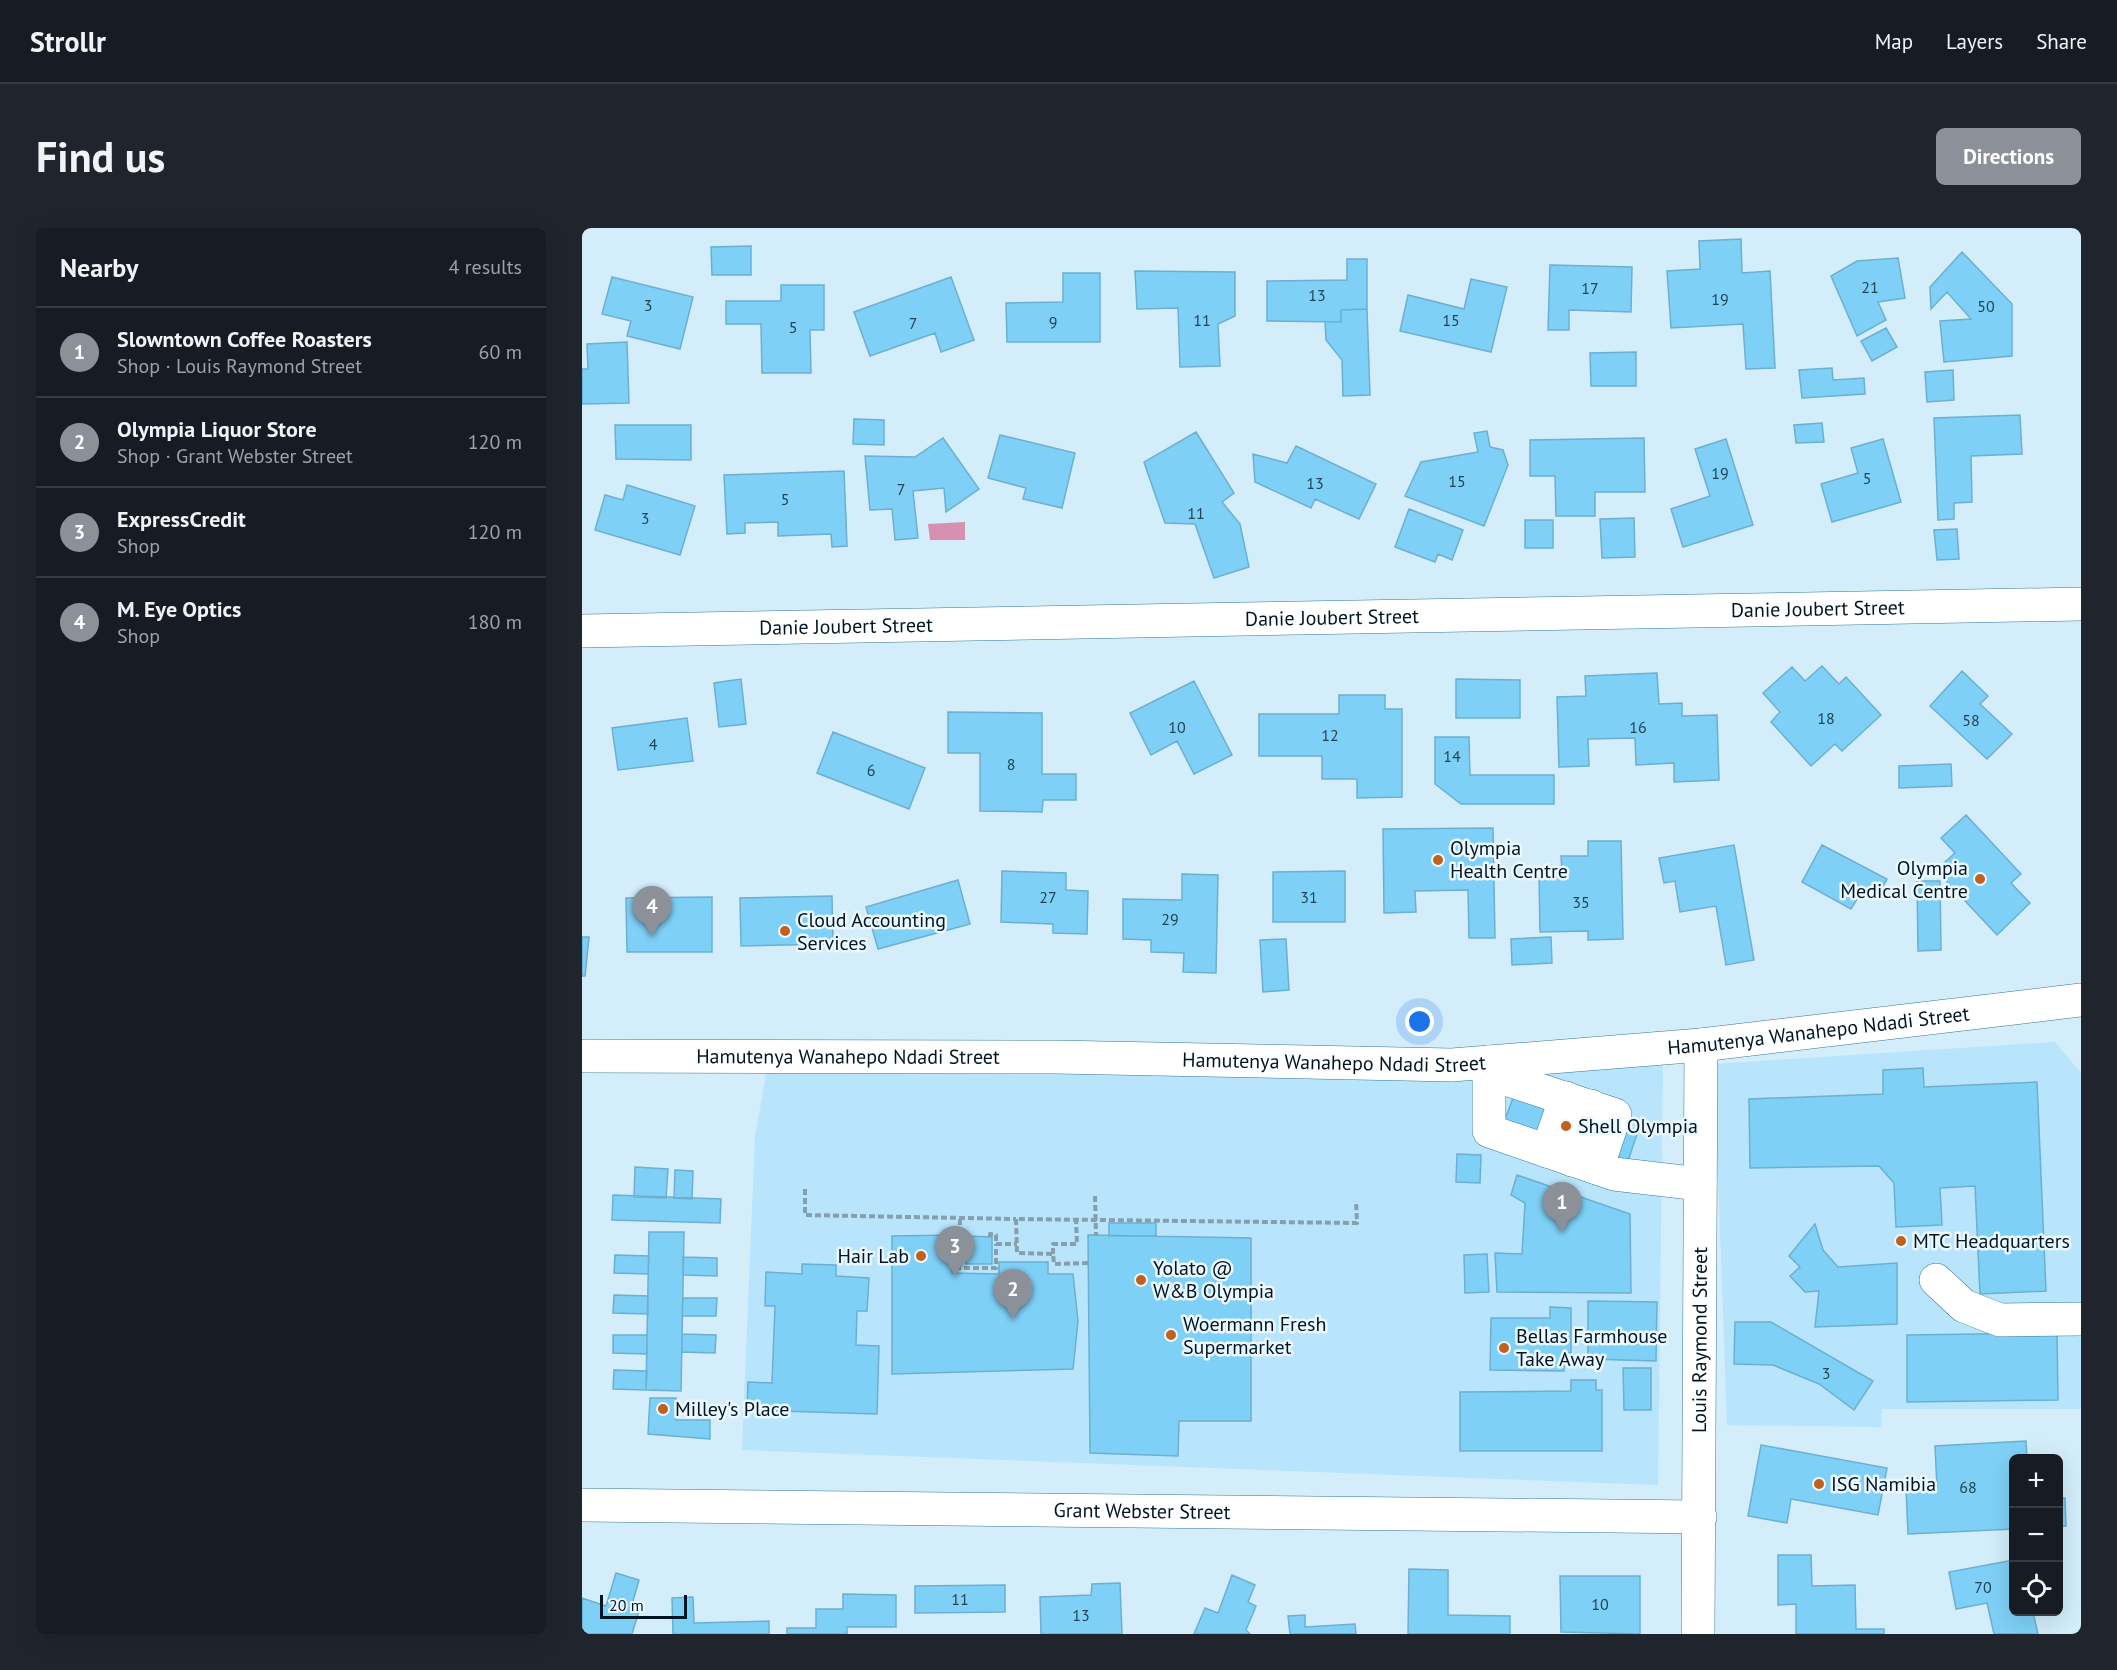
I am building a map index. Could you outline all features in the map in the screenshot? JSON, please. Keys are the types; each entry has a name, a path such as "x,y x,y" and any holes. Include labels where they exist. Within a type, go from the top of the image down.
{"street":[{"name":"Danie Joubert Street","path":"582,631 2081,604"},
{"name":"Hamutenya Wanahepo Ndadi Street","path":"582,1056 1055,1057 1452,1065 1488,1068 2081,1000"},
{"name":"Louis Raymond Street","path":"1698,1634 1701,1045"},
{"path":"1572,1159 1636,1122 1488,1068 1489,1131 1572,1159 1700,1184"},
{"path":"1572,1159 1579,1102"},
{"path":"1572,1159 1579,1102"},
{"path":"1936,1280 1964,1306 2000,1320 2081,1319"},
{"name":"Grant Webster Street","path":"582,1505 1700,1517"}],"path":[{"path":"805,1189 805,1215 960,1219 1357,1223 1356,1201"},
{"path":"1095,1196 1096,1235"},
{"path":"960,1219 959,1268 996,1268 996,1235 990,1234 990,1237"},
{"path":"1076,1219 1077,1244 1053,1244 1054,1264 1088,1263"},
{"path":"1016,1220 1017,1253 1053,1254"},
{"path":"996,1244 1017,1244"}],"shaded area":[{"path":"965,522 965,540 930,540 928,524"},
{"name":"MTC Headquarters","path":"2055,1042 2081,1073 2081,1409 1882,1409 1881,1427 1727,1425 1714,1064"},
{"path":"1663,1059 1658,1485 742,1450 755,1136 768,1064"}],"building":[{"path":"1741,239 1742,273 1770,271 1775,368 1746,369 1743,324 1671,328 1667,271 1700,269 1699,241"},
{"path":"751,246 751,275 712,275 711,247"},
{"path":"1962,252 2012,304 2012,356 1944,362 1940,321 1971,319 1947,292 1931,309 1930,287"},
{"path":"1898,258 1905,298 1878,302 1886,320 1857,336 1831,276 1857,261"},
{"path":"1347,259 1367,259 1367,309 1341,310 1341,322 1267,321 1267,281 1347,280"},
{"path":"1550,265 1632,267 1631,312 1569,310 1569,330 1548,330"},
{"path":"1135,271 1235,272 1235,316 1218,324 1220,366 1180,367 1178,308 1137,309"},
{"path":"1063,273 1100,273 1100,342 1007,342 1006,303 1063,302"},
{"path":"612,277 693,297 680,349 627,336 631,321 602,314"},
{"path":"951,277 974,340 941,352 935,333 870,356 854,312"},
{"path":"1471,279 1507,287 1491,352 1400,331 1408,295 1464,309"},
{"path":"781,285 824,285 824,330 810,330 811,373 762,373 761,324 726,324 726,301 781,301"},
{"path":"1367,309 1370,395 1343,396 1342,360 1326,340 1325,322 1341,322 1341,310"},
{"path":"1886,328 1897,347 1872,361 1861,341"},
{"path":"627,342 629,403 582,404 582,369 588,369 587,344"},
{"path":"1636,352 1636,386 1591,386 1590,353"},
{"path":"1832,368 1833,380 1864,378 1865,394 1802,398 1799,370"},
{"path":"1953,370 1954,400 1927,402 1925,372"},
{"path":"2020,415 2022,454 1971,456 1972,502 1954,503 1954,519 1938,520 1934,418"},
{"path":"854,419 884,420 884,445 853,444"},
{"path":"1822,423 1824,442 1796,443 1794,425"},
{"path":"615,425 691,425 691,460 616,459"},
{"path":"1487,431 1490,447 1503,450 1508,465 1484,526 1405,496 1421,462 1478,452 1474,433"},
{"path":"1196,432 1234,493 1222,502 1240,524 1249,567 1214,578 1195,524 1165,523 1144,462"},
{"path":"1000,435 1075,453 1062,508 1023,499 1026,488 988,478"},
{"path":"943,438 979,489 946,512 944,488 913,491 918,538 895,540 892,509 870,510 865,456 915,457"},
{"path":"1644,438 1645,492 1595,492 1595,516 1556,516 1555,476 1530,476 1530,440"},
{"path":"1726,439 1753,525 1683,547 1671,509 1710,496 1695,449"},
{"path":"1883,439 1901,502 1832,522 1821,484 1858,473 1851,448"},
{"path":"1296,446 1376,484 1359,519 1315,499 1311,508 1255,482 1253,454 1287,463"},
{"path":"844,471 847,546 832,547 831,534 778,536 778,522 745,523 745,533 727,534 724,475"},
{"path":"627,485 695,506 680,555 595,530 605,495 623,500"},
{"path":"1409,509 1463,530 1452,560 1438,554 1435,562 1395,547"},
{"path":"1634,518 1635,557 1602,558 1600,519"},
{"path":"1525,520 1553,520 1553,548 1525,548"},
{"path":"1957,529 1959,559 1937,560 1934,530"},
{"path":"1822,666 1839,684 1846,677 1881,715 1842,751 1835,744 1811,766 1771,722 1780,712 1763,693 1792,667 1805,681"},
{"path":"1962,671 1988,696 1980,704 2012,734 1987,759 1930,706"},
{"path":"1657,673 1659,704 1682,703 1682,716 1717,715 1719,780 1674,782 1674,763 1636,765 1635,738 1588,739 1589,766 1559,767 1557,697 1586,696 1585,676"},
{"path":"741,679 746,724 719,727 714,683"},
{"path":"1456,679 1520,680 1520,718 1456,718"},
{"path":"1194,681 1232,755 1194,774 1177,741 1151,755 1130,713"},
{"path":"1339,695 1385,695 1385,709 1402,709 1402,797 1357,798 1357,779 1322,779 1322,756 1259,756 1259,714 1339,714"},
{"path":"948,712 1042,713 1042,774 1076,774 1076,800 1043,800 1042,812 980,811 980,753 948,753"},
{"path":"687,718 693,761 618,770 612,728"},
{"path":"833,732 925,768 909,809 817,773"},
{"path":"1435,737 1469,737 1470,775 1554,775 1554,804 1461,804 1435,784"},
{"path":"1951,764 1952,786 1899,788 1899,766"},
{"name":"Olympia Medical Centre","path":"1966,815 2021,874 2011,883 2030,903 1997,935 1936,870 1955,853 1941,838"},
{"name":"Olympia Health Centre","path":"1493,828 1495,938 1469,938 1468,890 1415,891 1416,912 1384,913 1383,829"},
{"path":"1588,841 1621,841 1623,939 1588,940 1588,931 1540,932 1539,873 1562,873 1561,856 1588,856"},
{"path":"1734,845 1754,960 1726,965 1716,906 1680,912 1675,881 1664,883 1659,858"},
{"path":"1822,845 1887,879 1877,897 1863,889 1851,909 1802,882"},
{"path":"1002,871 1066,873 1066,890 1088,891 1087,934 1053,933 1053,924 1001,922"},
{"path":"1345,871 1345,922 1273,922 1273,872"},
{"path":"1182,874 1218,875 1216,973 1183,972 1184,953 1151,952 1151,940 1123,939 1123,899 1182,900"},
{"path":"958,880 970,924 878,949 866,907"},
{"path":"1917,881 1940,881 1941,950 1918,951"},
{"path":"832,896 833,944 741,946 740,898"},
{"path":"712,897 712,952 627,952 626,898"},
{"path":"582,937 589,937 585,976 582,976"},
{"path":"1551,937 1552,963 1512,965 1511,939"},
{"path":"1286,939 1289,990 1263,992 1260,940"},
{"path":"1923,1068 1924,1087 2037,1082 2046,1291 1980,1294 1975,1186 1940,1188 1942,1225 1896,1227 1894,1183 1879,1166 1750,1168 1749,1099 1883,1094 1883,1070"},
{"path":"1516,1090 1638,1131 1627,1164 1504,1122"},
{"path":"1457,1154 1481,1155 1480,1183 1456,1182"},
{"path":"635,1167 668,1169 666,1198 634,1197"},
{"path":"675,1170 693,1171 692,1199 674,1198"},
{"path":"1517,1175 1630,1214 1631,1293 1497,1292 1495,1253 1522,1254 1525,1203 1511,1195"},
{"path":"613,1195 721,1199 720,1223 612,1220"},
{"path":"1109,1223 1156,1223 1156,1236 1109,1236"},
{"path":"1815,1224 1823,1250 1838,1267 1897,1263 1897,1324 1815,1327 1819,1291 1805,1292 1790,1276 1800,1267 1789,1256"},
{"path":"649,1232 684,1232 681,1391 646,1390"},
{"path":"952,1235 952,1273 999,1274 999,1262 1048,1262 1048,1274 1073,1274 1078,1321 1073,1369 892,1374 892,1236"},
{"path":"1088,1235 1251,1238 1251,1421 1179,1421 1178,1456 1090,1453"},
{"path":"966,1236 992,1237 992,1264 966,1264"},
{"path":"1487,1254 1489,1292 1465,1293 1464,1255"},
{"path":"615,1255 649,1256 648,1274 614,1273"},
{"path":"683,1257 717,1258 717,1276 683,1275"},
{"path":"802,1264 836,1265 836,1276 869,1278 867,1311 857,1311 856,1345 879,1346 877,1414 747,1410 748,1382 772,1383 775,1306 765,1306 766,1272 802,1274"},
{"path":"614,1295 648,1296 648,1314 613,1313"},
{"path":"683,1298 717,1298 716,1316 682,1316"},
{"path":"1588,1301 1657,1302 1656,1361 1588,1359"},
{"path":"1550,1307 1571,1308 1571,1353 1564,1352 1564,1371 1490,1370 1491,1318 1550,1318"},
{"path":"1735,1322 1771,1322 1873,1381 1854,1410 1819,1384 1773,1365 1734,1364"},
{"path":"2057,1333 2058,1400 1907,1402 1907,1335"},
{"path":"682,1334 716,1335 715,1353 682,1352"},
{"path":"613,1335 647,1335 647,1354 613,1353"},
{"path":"1623,1368 1651,1368 1651,1410 1624,1410"},
{"path":"614,1370 647,1371 646,1390 613,1389"},
{"path":"1571,1380 1596,1380 1596,1390 1602,1390 1602,1451 1460,1451 1460,1392 1571,1391"},
{"name":"Milley's Place","path":"650,1398 676,1398 676,1420 710,1420 710,1439 648,1434"},
{"path":"2026,1441 2027,1454 2009,1454 2009,1529 1908,1534 1906,1488 1937,1487 1935,1446"},
{"name":"ISG Namibia","path":"1761,1445 1887,1468 1878,1515 1791,1499 1787,1523 1748,1516"},
{"path":"2063,1498 2065,1498 2066,1526 2063,1526"},
{"path":"1778,1555 1811,1555 1812,1586 1855,1585 1856,1629 1884,1629 1884,1634 1796,1634 1796,1604 1778,1605"},
{"path":"2009,1561 2009,1616 2034,1616 2038,1634 1994,1634 1987,1603 1956,1609 1949,1572"},
{"path":"1409,1569 1448,1570 1448,1615 1510,1616 1510,1634 1408,1634"},
{"path":"616,1573 639,1580 631,1608 639,1611 632,1634 582,1634 582,1598 606,1606"},
{"path":"1232,1575 1255,1585 1248,1602 1256,1606 1246,1630 1250,1634 1194,1634 1205,1608 1218,1613"},
{"path":"1560,1576 1640,1576 1640,1634 1561,1632"},
{"path":"1120,1583 1122,1634 1041,1634 1040,1597 1091,1595 1092,1584"},
{"path":"1005,1585 1005,1612 915,1613 915,1586"},
{"path":"843,1594 896,1595 896,1627 847,1627 847,1634 787,1634 787,1628 816,1628 816,1609 843,1609"},
{"path":"693,1597 694,1623 769,1621 769,1634 673,1634 672,1598"},
{"path":"1305,1615 1305,1627 1355,1624 1356,1634 1290,1634 1288,1616"}],"place":[{"name":"Olympia Health Centre","path":"1438,860"},
{"name":"Olympia Medical Centre","path":"1980,879"},
{"name":"Cloud Accounting Services","path":"785,931"},
{"name":"M. Eye Optics","path":"652,936"},
{"name":"Shell Olympia","path":"1566,1126"},
{"name":"Slowntown Coffee Roasters","path":"1562,1232"},
{"name":"MTC Headquarters","path":"1901,1241"},
{"name":"Hair Lab","path":"921,1256"},
{"name":"ExpressCredit","path":"955,1276"},
{"name":"Yolato @ W&B Olympia","path":"1141,1280"},
{"name":"Olympia Liquor Store","path":"1013,1319"},
{"name":"Woermann Fresh Supermarket","path":"1171,1335"},
{"name":"Bellas Farmhouse Take Away","path":"1504,1348"},
{"name":"Milley's Place","path":"663,1409"},
{"name":"ISG Namibia","path":"1819,1484"}]}
